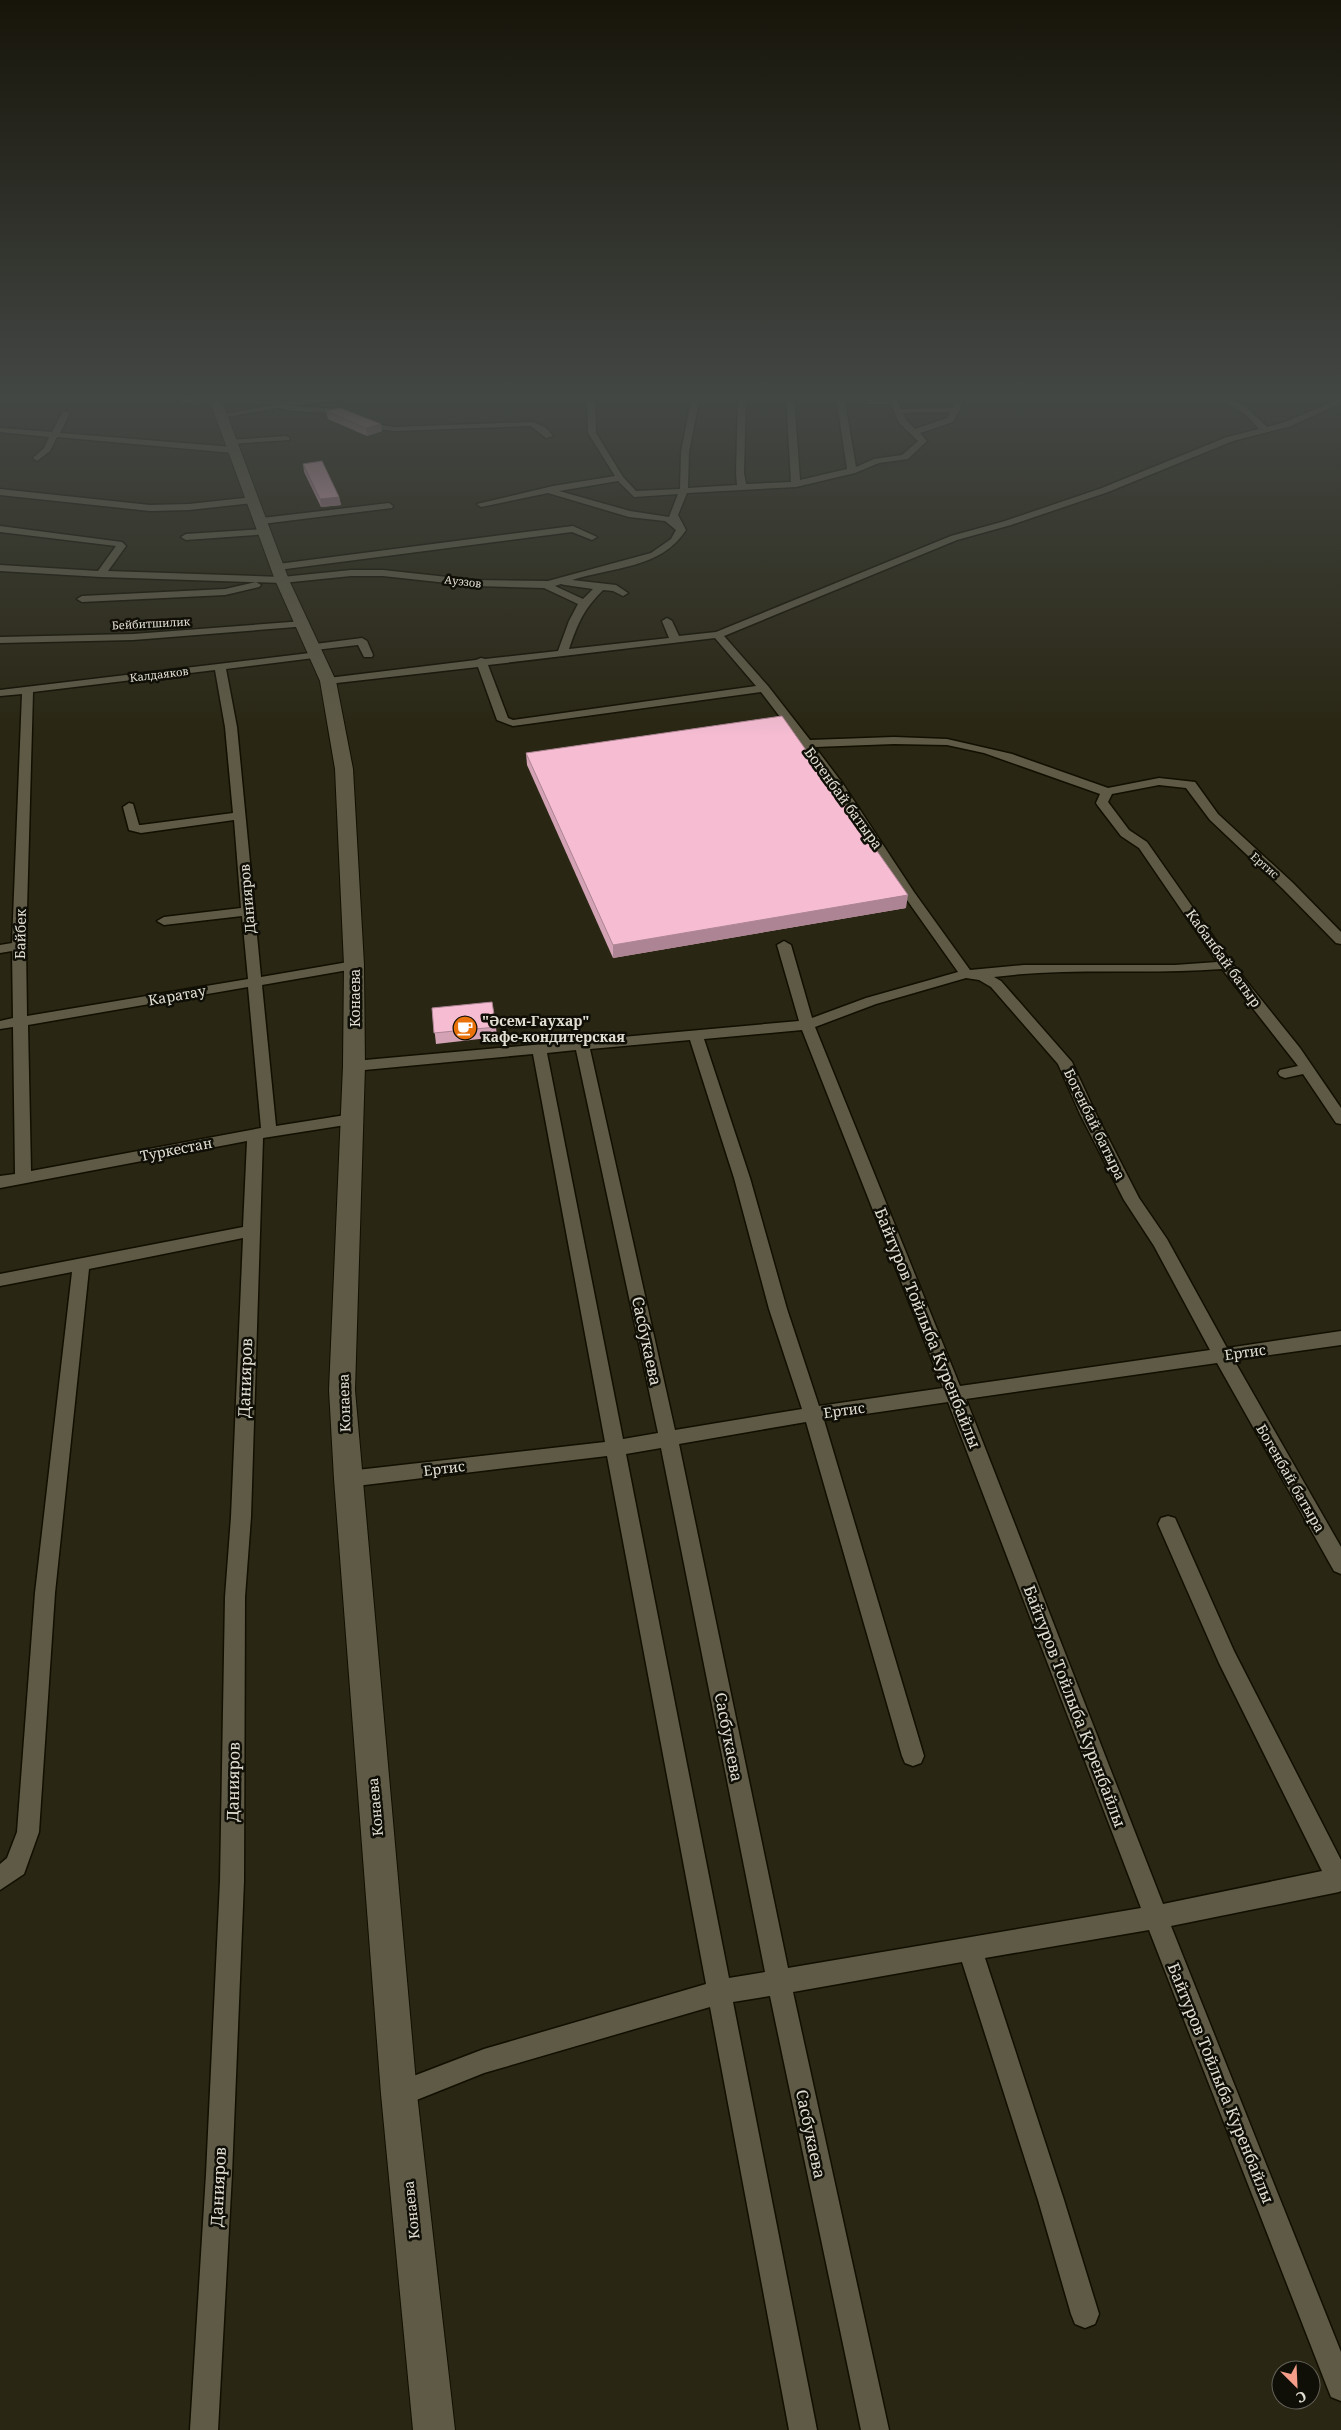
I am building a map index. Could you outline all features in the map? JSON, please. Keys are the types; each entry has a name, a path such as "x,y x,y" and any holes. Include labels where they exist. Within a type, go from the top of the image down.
{"main road":[{"name":"Конаева","path":"257,509 280,573 328,681 344,769 354,965 354,1066 342,1390 399,2094 434,2430"}],"street":[{"path":"166,509 260,518"},
{"path":"186,537 260,518 352,509"},
{"path":"614,509 629,514 666,519 680,526"},
{"path":"538,576 546,585 593,570 625,565 654,554 677,540 681,530 673,515 676,509"},
{"path":"328,681 481,661 718,635 954,538 1047,509"},
{"path":"0,528 118,544 121,546 101,574"},
{"path":"0,568 101,574 280,573 572,529 592,537"},
{"path":"82,599 225,592 280,573"},
{"name":"Ауэзов","path":"280,573 384,573 447,578 506,588 546,585 584,603"},
{"path":"558,582 616,588 624,593"},
{"path":"562,653 574,621 584,603 601,587"},
{"path":"667,621 676,641"},
{"name":"Богенбай батыра","path":"718,635 764,688 854,810 908,893 970,975 983,976 996,984 1065,1062 1088,1114 1132,1200 1161,1243 1341,1565"},
{"name":"Бейбитшилик","path":"0,640 134,637 312,642"},
{"name":"Калдаяков","path":"0,693 220,666 312,642 362,641 368,655"},
{"path":"481,661 503,720 514,723 764,688"},
{"path":"457,664 462,675"},
{"name":"Данияров","path":"204,2430 232,1881 235,1597 241,1516 251,1231 262,1133 255,982 249,911 231,727 220,666"},
{"name":"Байбек","path":"23,1178 19,946 28,690"},
{"path":"805,744 881,740 947,742 986,750 1104,798"},
{"name":"Ертис","path":"1104,798 1150,781 1172,780 1192,786 1214,817 1288,886 1341,940"},
{"name":"Кабанбай батыр","path":"1104,798 1125,833 1143,844 1226,965 1306,1069 1341,1119"},
{"path":"129,807 133,826 141,829 240,816"},
{"path":"164,921 249,911"},
{"name":"Байтуров Тойлыба Куренбайлы","path":"784,945 807,1025 955,1395 1156,1917 1341,2387"},
{"path":"0,949 19,946"},
{"name":"Каратау","path":"0,1025 354,965"},
{"path":"354,1066 807,1025 871,1001 970,975 1024,970 1175,969 1226,965"},
{"path":"696,1036 713,1083 778,1309 812,1414 913,1756"},
{"name":"Сасбукаева","path":"582,1045 668,1438 779,1983 874,2430"},
{"path":"539,1050 802,2430"},
{"path":"1285,1073 1306,1069"},
{"name":"Туркестан","path":"0,1182 262,1133 352,1119"},
{"path":"0,1280 251,1231"},
{"path":"0,1878 16,1866 28,1832 45,1593 81,1264"},
{"name":"Ертис","path":"348,1479 614,1448 812,1414 955,1395 1341,1338"},
{"path":"399,2094 484,2061 720,1992 1156,1917 1340,1879 1226,1656 1168,1524"},
{"path":"970,1950 1051,2200 1085,2314"}],"building":[{"path":"782,716 908,895 613,945 526,753"},
{"path":"492,1002 496,1027 434,1033 432,1008"}],"place":[{"name":"\"Әсем-Гаухар\" кафе-кондитерская","path":"465,1028"}]}
